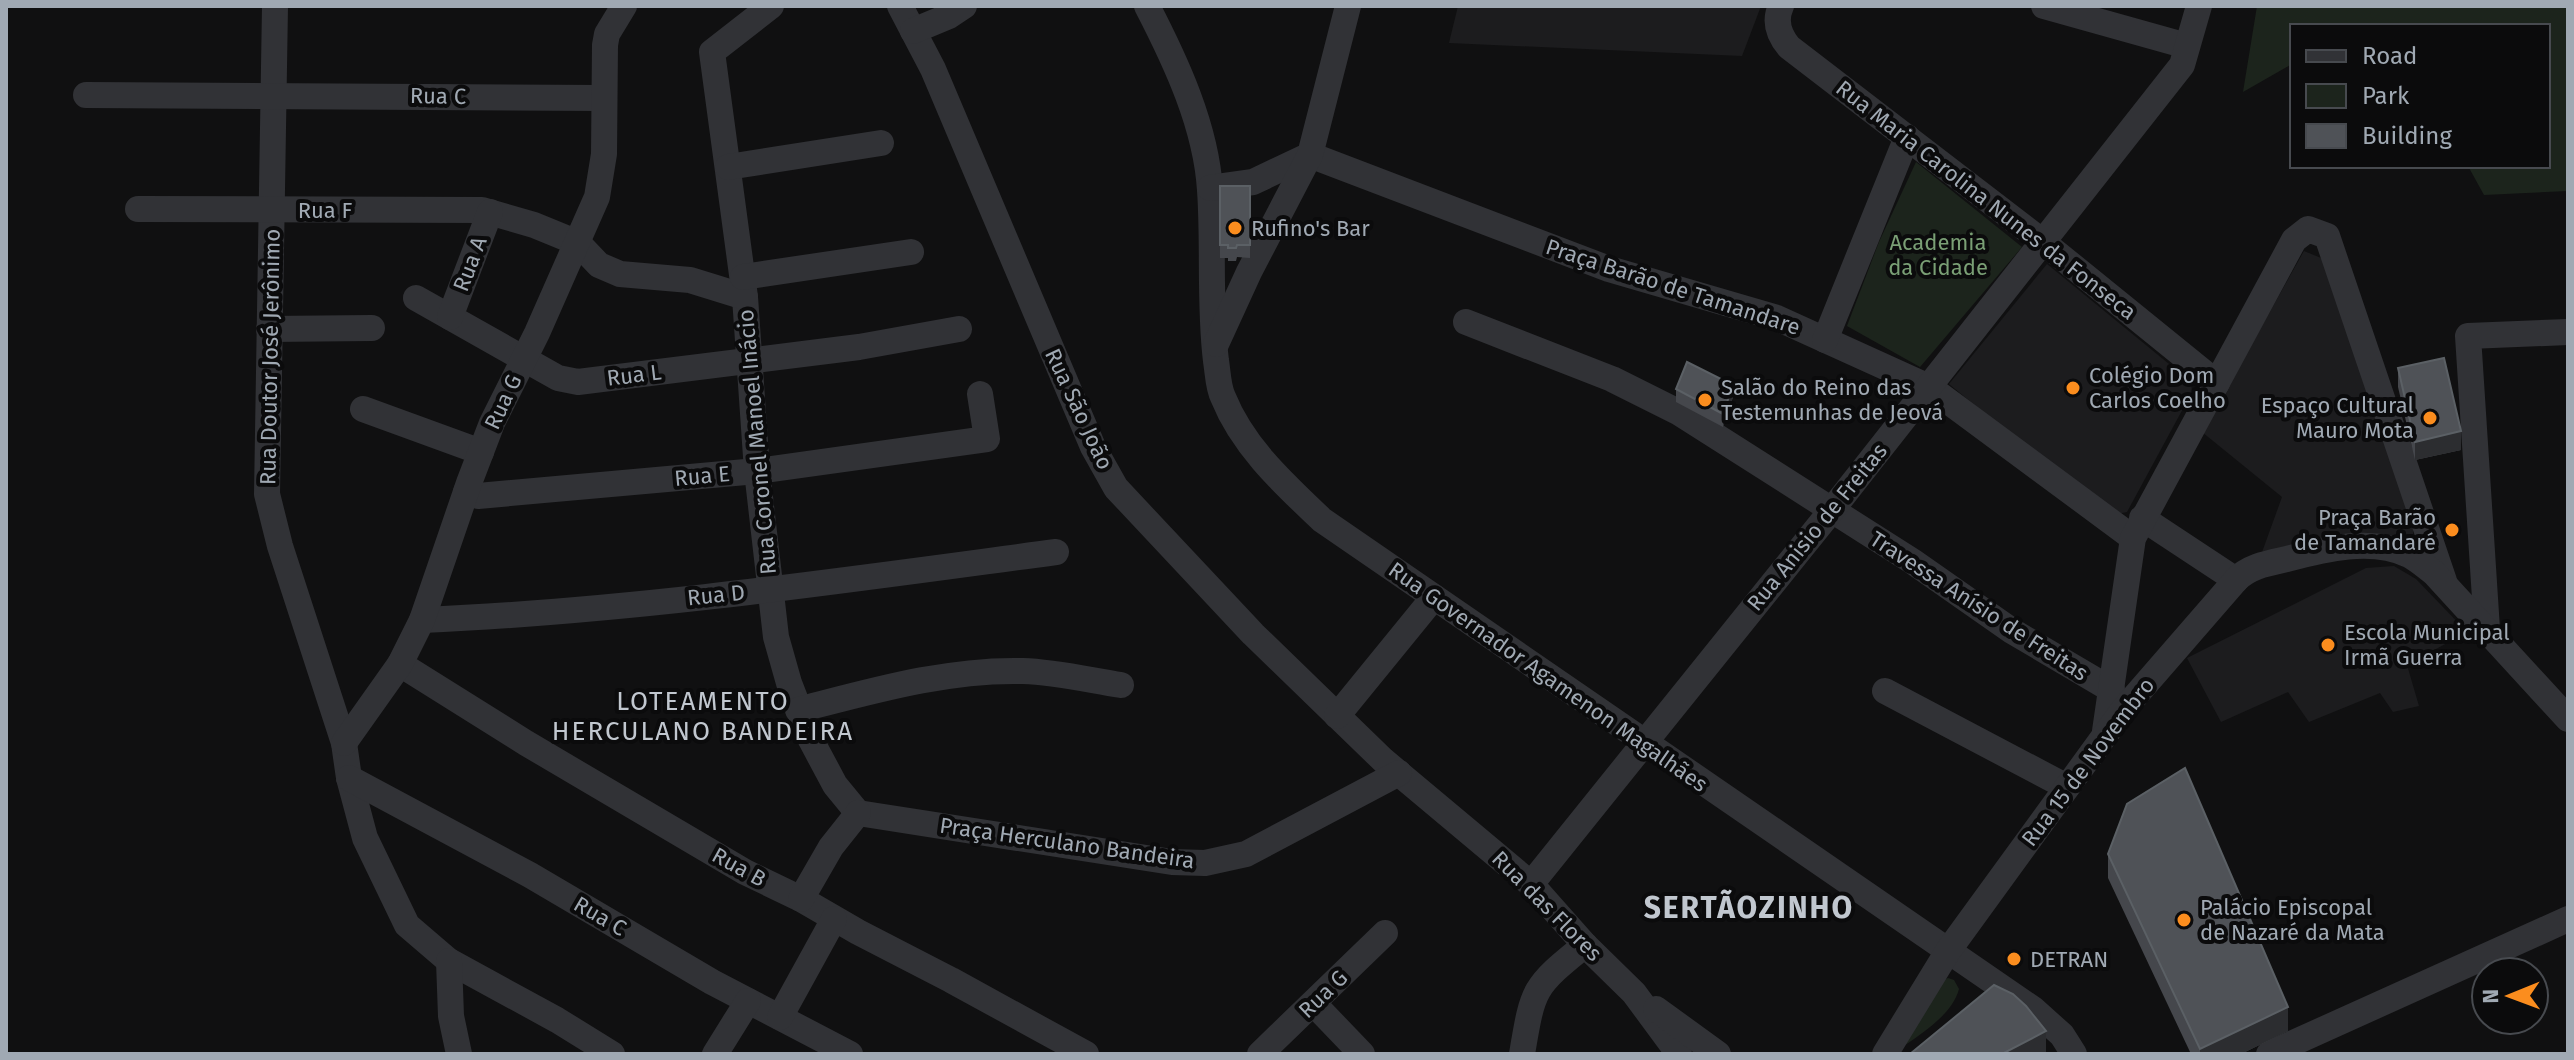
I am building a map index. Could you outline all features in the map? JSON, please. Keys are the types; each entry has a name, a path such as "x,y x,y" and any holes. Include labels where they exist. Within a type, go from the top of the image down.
{"street":[{"name":"Rua Doutor José Jerônimo","path":"275,6 267,494 280,546 344,743 349,778 365,838 407,925 449,961"},
{"name":"Rua G","path":"344,743 400,664 422,620 481,452 597,197 604,154 605,45 607,34 624,6"},
{"name":"Rua Coronel Manoel Inácio","path":"771,6 712,52 744,287 757,471 776,637 798,710 835,785 858,813"},
{"name":"Rua São João","path":"900,6 984,186 1093,447 1116,488 1253,634 1399,773"},
{"path":"913,31 964,6"},
{"name":"Rua Governador Agamenon Magalhães","path":"1147,6 1166,42 1205,151 1210,188 1215,348 1221,394 1238,430 1282,482 1322,520 2033,1009 2062,1035 2074,1054"},
{"path":"1215,348 1249,272 1310,155 1348,6"},
{"name":"Rua Maria Carolina Nunes da Fonseca","path":"1781,6 1778,13 1780,36 1789,47 2043,242 2217,383"},
{"path":"2044,6 2187,46"},
{"name":"Rua Anisio de Freitas","path":"1531,884 1831,511 2182,65 2199,6"},
{"name":"Rua C","path":"86,95 603,98"},
{"path":"1825,340 1907,137"},
{"path":"728,167 881,143"},
{"path":"1210,188 1253,182 1310,155"},
{"name":"Praça Barão de Tamandare","path":"1310,155 1609,269 1777,318 1929,387 2138,528 2236,580"},
{"name":"Rua F","path":"138,209 477,211 578,243"},
{"name":"Rua A","path":"450,317 477,211"},
{"path":"2105,735 2138,528 2294,240 2308,229 2327,236 2446,585"},
{"path":"578,243 599,265 620,274 744,287 911,252"},
{"path":"416,298 523,358"},
{"name":"Travessa Anísio de Freitas","path":"1466,322 1612,379 1678,412 1912,561 2012,631 2112,690"},
{"path":"269,329 372,328"},
{"path":"750,361 859,347 959,329"},
{"path":"2487,629 2468,336 2568,332"},
{"name":"Rua L","path":"523,358 558,378 578,382 750,361"},
{"name":"Rua E","path":"466,492 478,496 757,471 987,439 980,394"},
{"path":"363,409 481,452"},
{"path":"2236,580 2255,567 2322,549 2383,548 2408,555 2446,585 2568,719"},
{"name":"Rua D","path":"422,620 547,612 770,590 1056,552"},
{"name":"Rua 15 de Novembro","path":"1885,1054 1948,951 2124,709 2236,580"},
{"path":"1337,716 1434,597"},
{"name":"Rua B","path":"400,664 526,743 745,872 801,899 1086,1054"},
{"path":"798,710 908,682 987,672 1026,671 1121,685"},
{"path":"1885,691 2067,787"},
{"name":"Praça Herculano Bandeira","path":"858,813 1172,862 1205,863 1246,854 1399,773"},
{"name":"Rua das Flores","path":"1399,773 1531,884 1585,945 1634,993 1679,1054"},
{"name":"Rua C","path":"349,778 530,875 748,1001 850,1054"},
{"path":"801,899 831,847 858,813"},
{"path":"780,1017 834,919"},
{"path":"2269,1054 2300,1047 2568,919"},
{"name":"Rua G","path":"1260,1054 1385,933"},
{"path":"1522,1054 1529,1007 1537,988 1545,977 1585,945"},
{"path":"449,961 451,1016 459,1054"},
{"path":"449,961 612,1054"},
{"path":"1974,1004 1996,984"},
{"path":"1634,993 1718,1054"},
{"path":"715,1054 748,1001"},
{"path":"1314,1004 1362,1054"}],"shaded area":[{"path":"1458,6 1761,6 1742,56 1449,43"},
{"path":"2304,251 2326,260 2413,534 2344,540 2261,555 2282,497 2202,432"},
{"name":"Colégio Dom Carlos Coelho","path":"2047,264 2191,382 2192,392 2127,512 2117,514 2016,439 1949,384"},
{"name":"Escola Municipal Irmã Guerra","path":"2394,566 2416,579 2467,632 2407,665 2419,706 2393,712 2380,693 2309,722 2288,692 2221,722 2187,658 2366,568"}],"green space":[{"path":"2257,6 2568,6 2568,191 2484,195 2469,168 2550,168 2550,24 2290,24 2290,65 2243,92"},
{"name":"Academia da Cidade","path":"1916,162 2022,247 1920,367 1847,326 1879,242"},
{"path":"1948,978 1954,980 1959,989 1950,1007 1935,1023 1901,1048 1939,982"}],"building":[{"name":"Rufino's Bar","path":"1220,186 1250,186 1250,245 1228,248 1228,245 1220,245"},
{"name":"Espaço Cultural Mauro Mota","path":"2444,358 2461,431 2415,442 2398,368"},
{"path":"1687,362 1733,385 1723,414 1676,389"},
{"name":"Palácio Episcopal de Nazaré da Mata","path":"2185,768 2288,1007 2200,1049 2108,854 2127,804"},
{"path":"1994,985 2013,994 2046,1031 2002,1054 1910,1054"}],"place":[{"name":"Rufino's Bar","path":"1235,228"},
{"name":"Colégio Dom Carlos Coelho","path":"2073,388"},
{"name":"Salão do Reino das Testemunhas de Jeová","path":"1705,400"},
{"name":"Espaço Cultural Mauro Mota","path":"2430,418"},
{"name":"Praça Barão de Tamandaré","path":"2452,530"},
{"name":"Escola Municipal Irmã Guerra","path":"2328,645"},
{"name":"Palácio Episcopal de Nazaré da Mata","path":"2184,920"},
{"name":"DETRAN","path":"2014,959"}],"district":[{"name":"LOTEAMENTO HERCULANO BANDEIRA","path":"703,716"},
{"name":"SERTÃOZINHO","path":"1749,908"}]}
